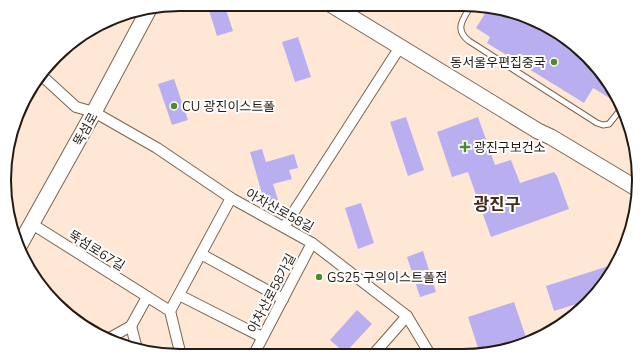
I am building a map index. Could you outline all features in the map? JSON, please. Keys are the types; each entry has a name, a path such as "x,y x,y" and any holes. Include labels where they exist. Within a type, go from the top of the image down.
{"street":[{"path":"342,11 538,131 551,137 632,186"},
{"name":"뚝섬로","path":"22,241 146,14"},
{"path":"284,227 400,46"},
{"name":"아차산로58길","path":"44,79 76,107 94,112 158,148 231,198 312,243 407,316 427,349"},
{"path":"179,349 170,311 231,198"},
{"name":"뚝섬로67길","path":"32,224 170,311"},
{"name":"아차산로58가길","path":"256,349 312,243"},
{"path":"201,254 283,299"},
{"path":"179,295 262,337"},
{"path":"114,336 131,326 147,297"},
{"path":"378,349 407,316"},
{"path":"131,326 135,343"}],"lane":[{"path":"468,11 460,26 463,37 597,123 603,125 609,124 618,113"}],"building":[{"path":"209,11 226,11 233,31 217,36"},
{"name":"동서울우편집중국","path":"486,12 517,20 538,28 557,39 583,60 604,86 611,99 593,88 584,103 487,43 490,37 476,28"},
{"path":"298,37 311,77 295,82 282,42"},
{"path":"174,79 188,120 172,125 158,84"},
{"path":"406,117 424,170 408,176 390,122"},
{"path":"478,117 495,165 511,160 520,183 554,172 557,176 569,209 491,237 468,172 452,177 437,132"},
{"path":"262,149 266,162 294,154 298,168 289,170 292,179 273,184 278,200 265,204 250,152"},
{"path":"361,203 374,243 358,249 345,208"},
{"path":"423,251 436,292 420,297 407,257"},
{"path":"608,266 597,283 579,303 554,311 546,286"},
{"path":"514,302 526,337 496,346 478,349 468,317"},
{"path":"357,310 372,324 349,349 340,349 330,340"}],"place":[{"name":"동서울우편집중국","path":"554,62"},
{"name":"CU 광진이스트폴","path":"174,106"},
{"name":"광진구보건소","path":"465,147"},
{"name":"GS25 구의이스트폴점","path":"319,277"}],"district":[{"name":"광진구","path":"497,204"}]}
